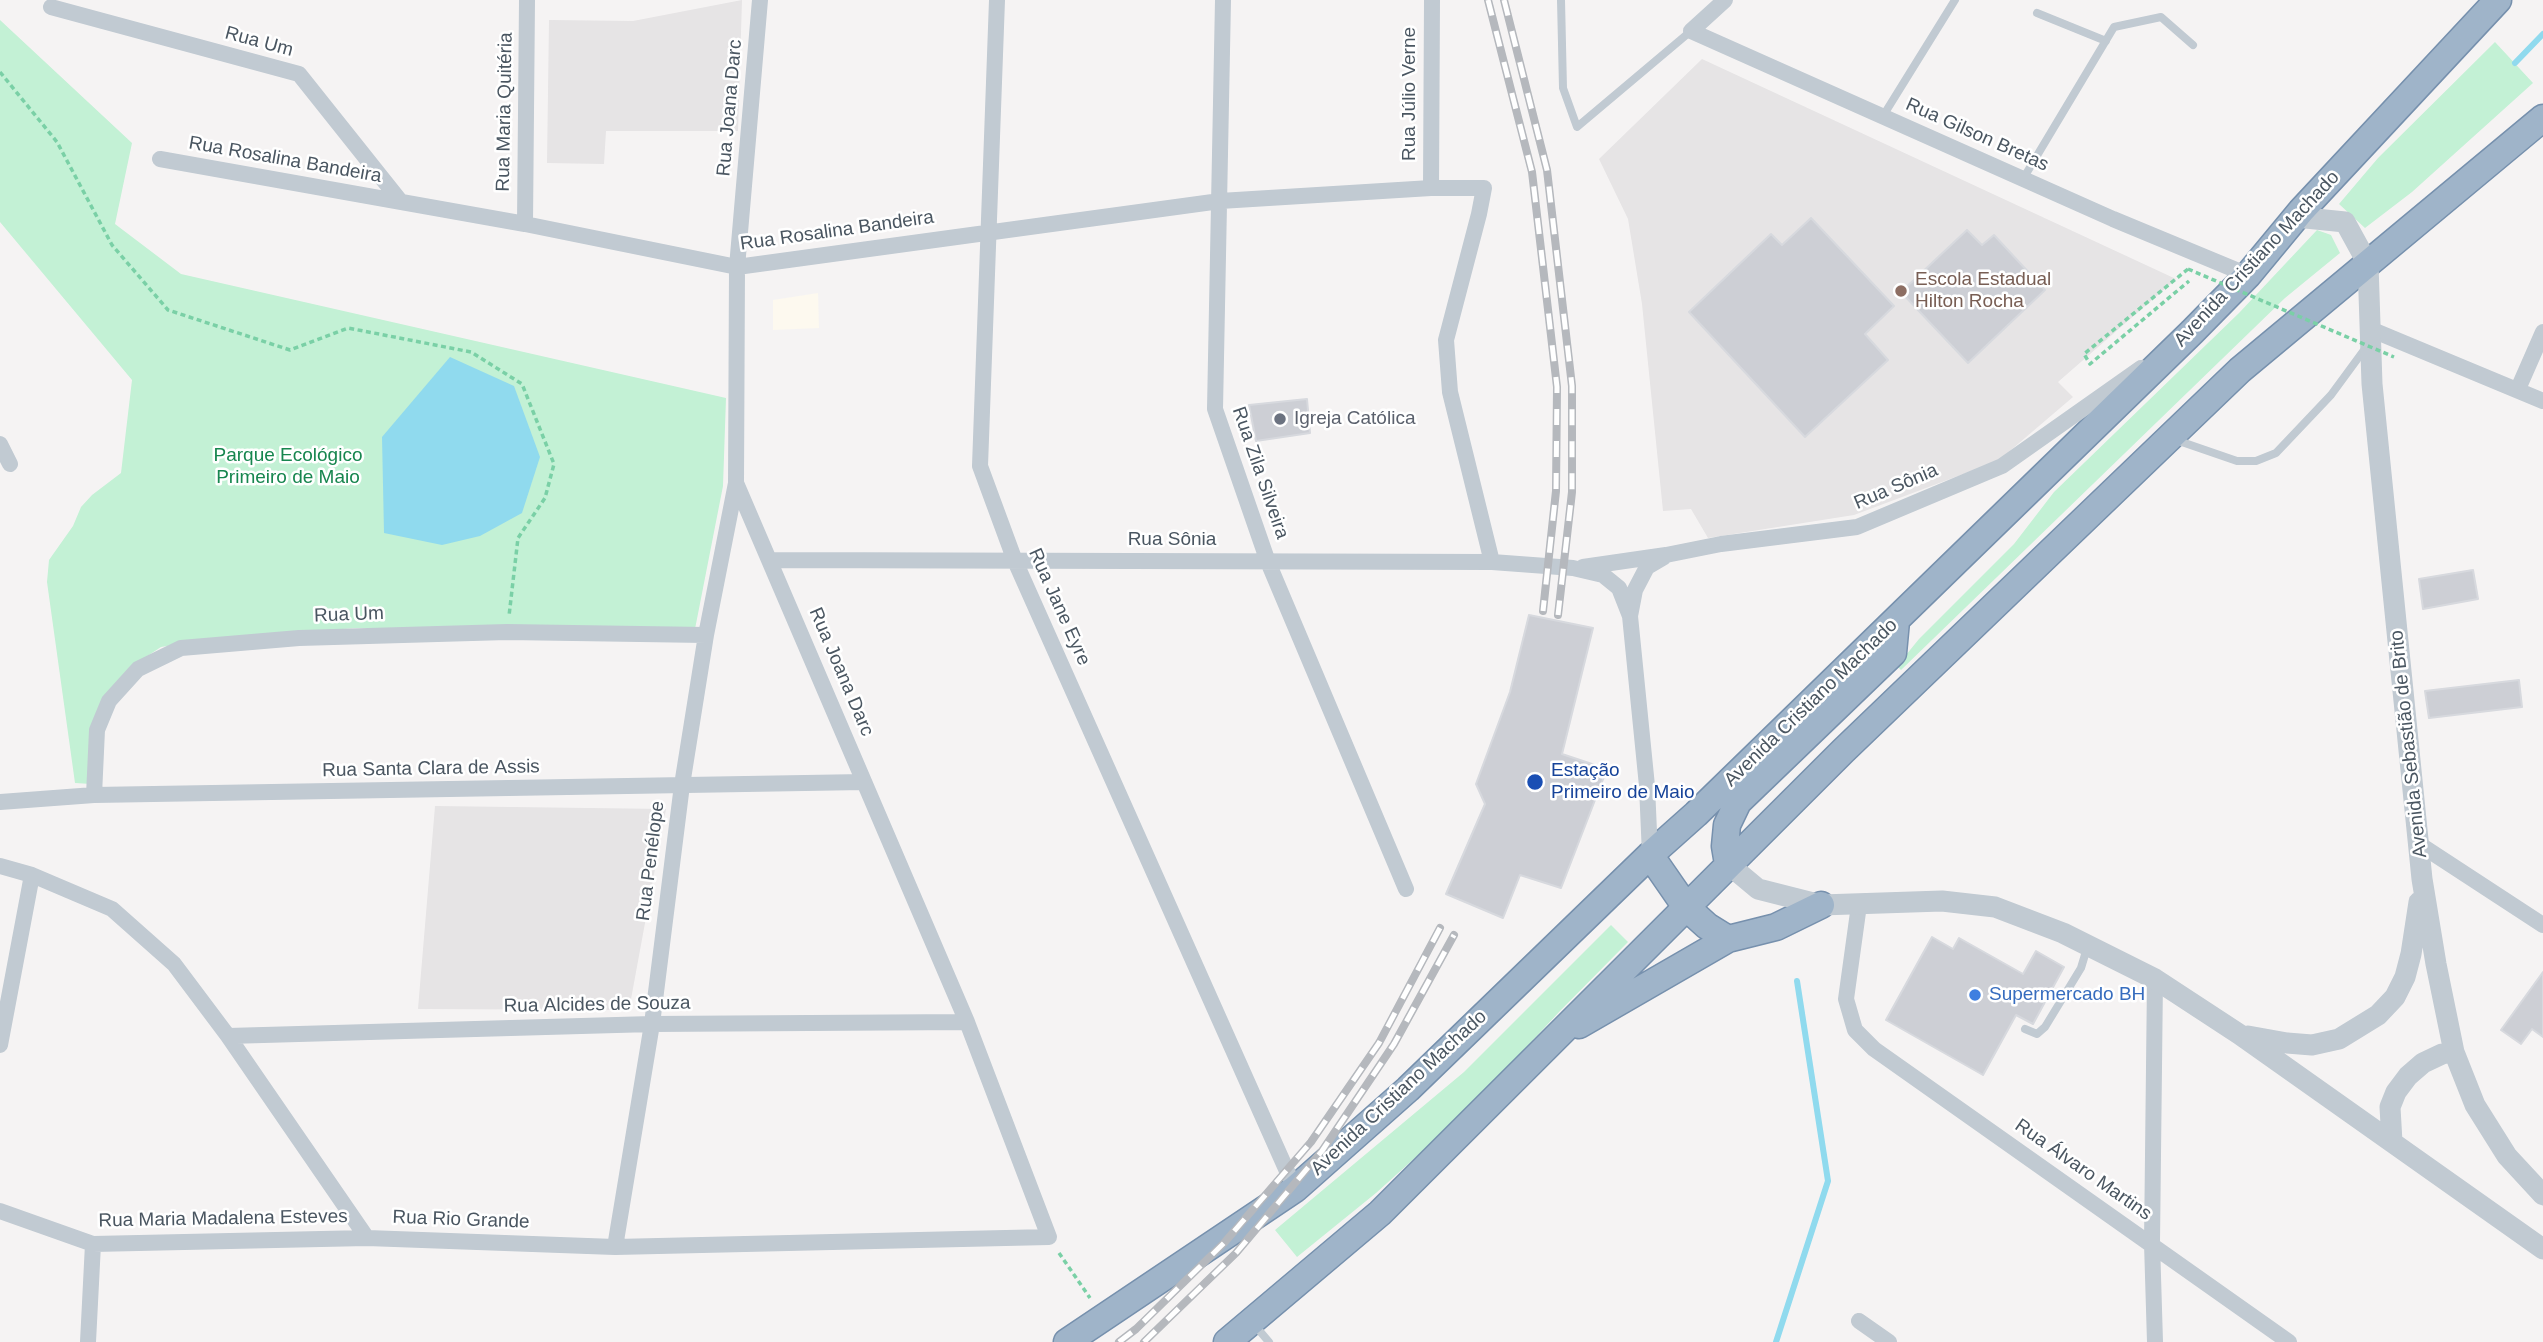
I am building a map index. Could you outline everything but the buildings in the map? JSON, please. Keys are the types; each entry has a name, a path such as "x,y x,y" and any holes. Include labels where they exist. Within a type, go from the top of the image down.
{"highway":[{"name":"Avenida Cristiano Machado","path":"1067,1342 1295,1189 1408,1089 1896,621 2192,332 2248,275 2296,217 2498,0"},
{"path":"1227,1342 1380,1213 1685,906 2240,370 2543,118"},
{"path":"1728,864 1725,846 1727,825 1738,802 1892,653 1896,621"},
{"path":"1650,855 1685,906 1707,926 1728,939"},
{"path":"1547,1044 1728,939 1776,927 1821,905"}],"street":[{"name":"Rua Maria Quitéria","path":"524,224 527,0"},
{"name":"Rua Joana Darc","path":"760,0 737,267 736,482 967,1022 1049,1237"},
{"name":"Rua Jane Eyre","path":"997,0 980,466 1015,561 1295,1189"},
{"name":"Rua Zila Silveira","path":"1223,0 1215,409 1268,562 1406,889"},
{"name":"Rua Júlio Verne","path":"1431,188 1432,0"},
{"path":"1691,31 1725,0"},
{"name":"Rua Um","path":"51,7 299,75 401,202"},
{"name":"Rua Gilson Bretas","path":"1691,31 2113,219 2248,275"},
{"name":"Rua Rosalina Bandeira","path":"160,159 524,224 737,267 1220,201 1431,188 1484,188 1446,340 1450,392 1492,562"},
{"path":"2296,217 2345,222 2368,264"},
{"name":"Avenida Sebastião de Brito","path":"2368,264 2372,384 2422,879 2436,964 2454,1052 2474,1105 2507,1156 2543,1195"},
{"name":"Rua Sônia","path":"1573,568 1721,544 1857,527 2001,466 2192,332"},
{"path":"2518,389 2543,332"},
{"path":"2371,334 2518,389 2543,401"},
{"path":"0,444 10,464"},
{"name":"Rua Penélope","path":"615,1247 652,1024 682,785 706,635 736,482"},
{"path":"1630,616 1635,590 1647,567 1666,555"},
{"name":"Rua Sônia","path":"771,559 1492,562 1573,568 1603,575 1619,588 1630,616 1647,786 1650,855"},
{"name":"Rua Um","path":"94,795 97,730 109,701 138,669 181,648 299,638 508,632 706,635"},
{"name":"Rua Santa Clara de Assis","path":"0,802 94,795 864,782"},
{"path":"2419,844 2543,925"},
{"path":"1728,864 1758,889 1821,905 1942,901 1995,907 2063,933 2155,979 2239,1034 2543,1249"},
{"name":"Rua Rio Grande","path":"0,866 32,875 112,909 174,964 228,1036 367,1238 615,1247 1049,1237"},
{"path":"0,1045 32,875"},
{"path":"2239,1034 2312,1045 2339,1039 2378,1015 2395,997 2405,977 2422,879"},
{"name":"Rua Álvaro Martins","path":"1859,905 1846,999 1855,1030 1874,1049 2289,1342"},
{"path":"2155,979 2152,1243 2155,1342"},
{"name":"Rua Alcides de Souza","path":"228,1036 652,1024 967,1022"},
{"path":"2392,1142 2390,1107 2396,1092 2408,1076 2423,1063 2442,1054 2454,1052"},
{"name":"Rua Maria Madalena Esteves","path":"0,1211 93,1244 367,1238"},
{"path":"88,1342 93,1244"},
{"path":"1859,1321 1889,1342"}],"lane":[{"path":"1561,0 1563,88 1577,127 1691,31"},
{"path":"1883,116 1955,0"},
{"path":"2038,13 2106,41"},
{"path":"2023,179 2114,27 2161,17 2193,45"},
{"path":"2170,438 2237,461 2256,461 2276,453 2331,395 2371,334"},
{"path":"2025,1029 2037,1034 2045,1027 2081,968 2088,945"},
{"path":"1252,1321 1269,1342"}],"path":[{"path":"0,72 57,142 112,245 168,310 290,349 348,328 471,352 522,384 554,464 545,498 518,538 508,632"},
{"path":"2189,281 2090,364 2084,354 2188,269 2394,357"},
{"path":"1049,1237 1103,1317"}],"shaded area":[{"path":"742,0 738,131 606,131 604,164 547,163 549,20 633,21"},
{"name":"Escola Estadual Hilton Rocha","path":"1702,59 2176,279 2058,382 2073,397 1998,461 1854,515 1708,538 1691,509 1663,511 1642,304 1628,219 1599,159"},
{"path":"818,293 819,328 773,330 773,300"},
{"path":"435,806 666,809 629,1010 418,1009"}],"green space":[{"name":"Parque Ecológico Primeiro de Maio","path":"0,20 132,143 115,224 181,274 726,398 723,486 695,629 356,628 209,639 161,647 137,663 116,682 91,784 75,783 47,582 49,560 73,526 81,507 121,473 132,380 0,222"},
{"path":"2495,42 2533,83 2412,192 2365,228 2339,204 2378,158"},
{"path":"2317,230 2331,235 2340,253 2285,298 1901,670 1897,666 1919,639 2014,544 2054,492 2239,313"},
{"path":"1611,925 1628,942 1468,1110 1376,1193 1297,1257 1275,1230 1464,1072"}],"water":[{"path":"450,357 514,386 540,457 522,513 480,536 442,545 384,533 382,437"}],"waterway":[{"path":"2515,63 2543,34"},
{"path":"1776,1342 1828,1181 1797,981"}],"railway":[{"path":"1488,0 1532,172 1557,387 1556,491 1543,611"},
{"path":"1504,0 1547,170 1572,386 1572,492 1558,615"},
{"path":"1119,1342 1136,1329 1224,1243 1311,1142 1379,1043 1440,928"},
{"path":"1144,1342 1236,1253 1322,1151 1394,1044 1454,935"}],"place":[{"name":"Escola Estadual Hilton Rocha","path":"1901,291"},
{"name":"Igreja Católica","path":"1280,419"},
{"name":"Estação Primeiro de Maio","path":"1535,782"},
{"name":"Supermercado BH","path":"1975,995"}]}
